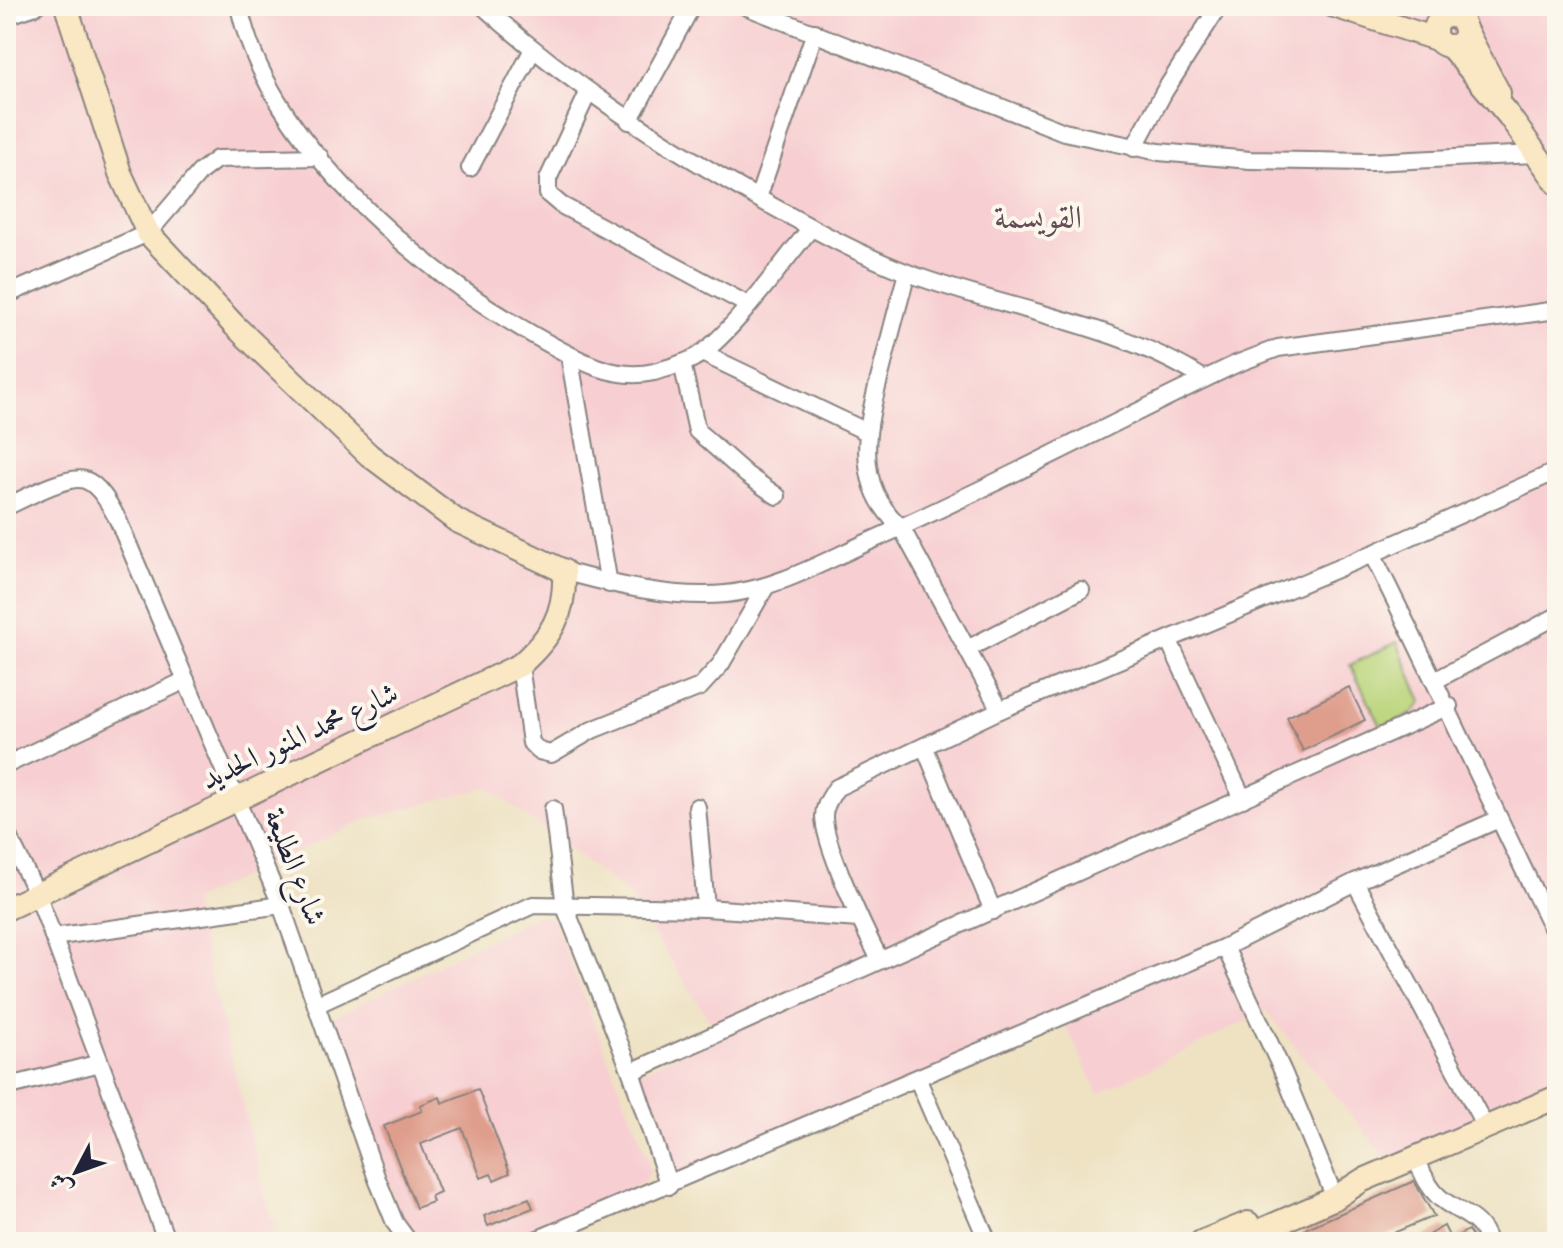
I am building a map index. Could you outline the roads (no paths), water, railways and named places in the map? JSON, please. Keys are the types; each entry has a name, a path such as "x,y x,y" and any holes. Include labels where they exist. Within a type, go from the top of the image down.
{"street":[{"path":"6,16 36,6"},
{"path":"66,6 120,173 148,233 235,326 369,455 457,521 564,571 609,584 711,594 765,588 901,527 1204,379 1278,348 1557,310"},
{"path":"239,6 252,49 281,104 320,157 375,219 463,291 569,355 607,371 634,375 682,363 702,353 748,305 811,228"},
{"path":"483,6 532,51 629,121 686,158 811,228 907,273 1136,344 1204,379"},
{"path":"629,121 692,6"},
{"path":"745,6 1064,132 1134,148 1250,160 1296,161 1371,162 1536,154"},
{"path":"790,6 809,29"},
{"path":"1134,148 1150,115 1219,6"},
{"path":"1334,6 1365,15 1449,22 1509,116 1557,183"},
{"path":"758,198 809,29"},
{"path":"470,168 532,51"},
{"path":"588,93 548,179 548,194 561,205 748,305"},
{"path":"6,295 148,233 200,172 217,159 320,157"},
{"path":"907,273 865,431 871,484 879,503 901,527 1000,710"},
{"path":"702,353 865,431"},
{"path":"569,355 609,584"},
{"path":"682,363 697,431 777,496"},
{"path":"880,960 859,919 825,827 827,803 836,788 1000,710 1372,554 1557,471"},
{"name":"شارع الطليعة","path":"6,507 70,480 86,480 97,489 118,520 281,905 377,1179 395,1223 409,1242"},
{"path":"1372,554 1449,706 1557,938"},
{"name":"شارع محمد المنور الحديد","path":"6,909 520,665 547,641 557,623 565,592 564,571"},
{"path":"520,665 531,743 539,751 551,754 592,730 700,687 721,664 765,588"},
{"path":"969,648 1081,590"},
{"path":"1436,680 1557,616"},
{"path":"1169,641 1243,799"},
{"path":"6,765 186,680"},
{"path":"631,1072 1449,706"},
{"path":"925,748 993,911"},
{"path":"697,807 706,908"},
{"path":"553,809 565,907 631,1072 669,1186"},
{"path":"531,1242 669,1186 1225,947 1355,882 1499,819"},
{"path":"6,832 38,896 167,1242"},
{"path":"1355,882 1486,1128"},
{"path":"53,937 281,905"},
{"path":"316,1005 533,905 706,908 859,919"},
{"path":"1225,947 1333,1193"},
{"path":"6,1087 100,1063"},
{"path":"918,1080 988,1242"},
{"path":"1201,1242 1245,1236 1333,1193 1557,1097"},
{"path":"1415,1158 1437,1196 1469,1215 1485,1232 1488,1242"}],"district":[{"name":"القويسمة","path":"1038,219"}]}
